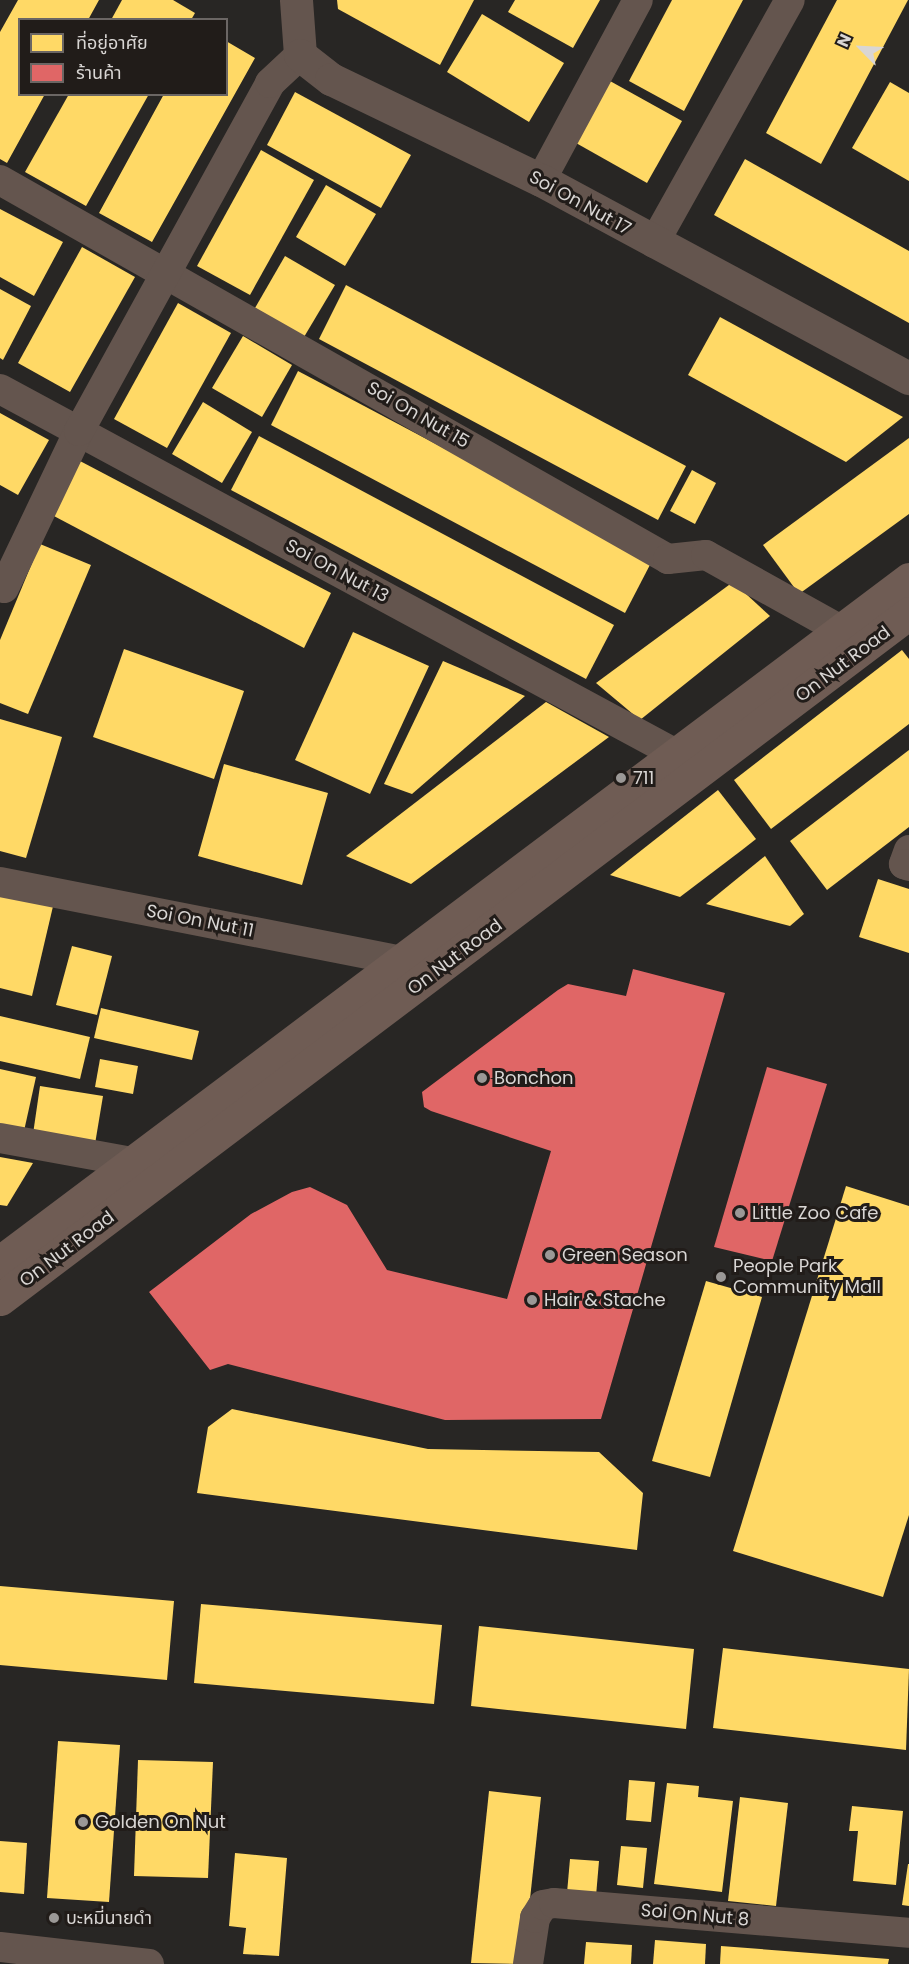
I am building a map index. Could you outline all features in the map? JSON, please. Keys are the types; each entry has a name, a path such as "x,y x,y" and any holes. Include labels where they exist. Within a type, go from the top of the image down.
{"main road":[{"name":"On Nut Road","path":"0,1262 674,753 909,579"},
{"name":"On Nut Road","path":"0,1299 909,613"}],"street":[{"path":"4,588 79,431 170,273 270,83 300,55 296,0"},
{"path":"541,180 638,0"},
{"path":"654,243 790,0"},
{"name":"Soi On Nut 17","path":"300,55 331,80 541,180 654,243 909,378"},
{"name":"Soi On Nut 15","path":"0,180 170,273 668,559 706,555 841,630"},
{"name":"Soi On Nut 13","path":"0,389 674,753"},
{"path":"909,850 904,864 909,866"},
{"name":"Soi On Nut 11","path":"0,882 399,960"},
{"path":"0,1138 132,1162"},
{"name":"Soi On Nut 8","path":"528,1964 535,1918 543,1905 554,1903 909,1933"},
{"path":"0,1947 149,1964"}],"building: ที่อยู่อาศัย":[{"path":"18,0 99,0 89,18 18,18 18,96 44,96 7,163 0,159 0,32"},
{"path":"122,0 173,0 195,13 192,18 112,18"},
{"path":"337,0 474,0 440,65 338,9"},
{"path":"515,0 600,0 573,48 508,12"},
{"path":"672,0 743,0 684,111 629,81"},
{"path":"837,0 908,0 821,164 766,133"},
{"path":"482,14 564,63 529,122 447,72"},
{"path":"228,42 255,58 152,242 99,213 163,96 228,96"},
{"path":"610,81 682,121 647,183 576,143"},
{"path":"890,82 909,93 909,181 852,148"},
{"path":"295,92 411,155 381,208 267,145"},
{"path":"68,96 148,96 86,206 25,172"},
{"path":"261,150 314,180 250,295 197,266"},
{"path":"745,159 909,251 909,323 714,215"},
{"path":"326,185 376,214 345,266 296,237"},
{"path":"0,209 63,242 34,296 0,277"},
{"path":"82,247 135,277 70,392 18,363"},
{"path":"285,256 335,285 304,337 255,308"},
{"path":"346,285 686,466 658,520 319,339"},
{"path":"0,289 31,306 3,360 0,358"},
{"path":"178,303 231,333 167,448 114,419"},
{"path":"720,317 903,417 846,462 688,375"},
{"path":"243,336 292,365 262,417 212,388"},
{"path":"298,371 653,559 625,613 271,425"},
{"path":"203,402 252,432 222,483 172,454"},
{"path":"0,413 49,440 18,495 0,485"},
{"path":"259,436 614,625 586,679 231,490"},
{"path":"909,438 909,514 799,594 763,545"},
{"path":"80,461 331,593 304,648 52,515"},
{"path":"692,470 716,483 695,524 670,511"},
{"path":"40,544 91,565 28,714 0,703 0,640"},
{"path":"733,582 770,616 640,720 596,683"},
{"path":"353,632 429,666 370,794 295,760"},
{"path":"124,649 244,691 214,779 93,737"},
{"path":"902,650 909,659 909,724 771,829 734,780"},
{"path":"443,661 525,696 412,794 384,784"},
{"path":"546,702 609,737 411,884 346,856"},
{"path":"0,719 62,737 26,858 0,851"},
{"path":"909,750 909,827 827,890 790,841"},
{"path":"224,764 328,793 302,885 198,856"},
{"path":"718,790 756,839 680,897 610,875"},
{"path":"765,856 804,914 790,926 706,904"},
{"path":"878,879 909,889 909,953 859,937"},
{"path":"0,890 54,902 32,996 0,988"},
{"path":"72,946 112,956 97,1015 56,1005"},
{"path":"101,1008 199,1031 192,1060 94,1038"},
{"path":"0,1016 90,1037 80,1079 0,1061"},
{"path":"100,1059 138,1066 133,1094 95,1087"},
{"path":"0,1069 36,1077 24,1131 0,1125"},
{"path":"40,1086 103,1096 95,1144 33,1134"},
{"path":"0,1157 33,1163 7,1206 0,1205"},
{"path":"846,1186 909,1206 909,1515 883,1597 733,1551"},
{"path":"706,1281 762,1297 710,1477 652,1461"},
{"path":"232,1409 428,1449 599,1452 643,1493 637,1550 197,1493 208,1427"},
{"path":"0,1586 174,1601 167,1680 0,1665"},
{"path":"201,1604 442,1625 434,1704 194,1683"},
{"path":"479,1626 694,1649 686,1729 471,1706"},
{"path":"723,1648 909,1669 906,1750 713,1728"},
{"name":"Golden On Nut","path":"58,1741 120,1745 109,1902 47,1898"},
{"path":"138,1760 213,1762 208,1878 134,1876"},
{"path":"629,1780 655,1782 651,1822 626,1820"},
{"path":"667,1783 699,1786 698,1797 733,1801 722,1892 654,1884"},
{"path":"489,1791 541,1797 523,1964 471,1963"},
{"path":"740,1797 788,1803 776,1906 728,1901"},
{"path":"852,1806 903,1811 896,1885 853,1881 858,1831 849,1831"},
{"path":"0,1841 27,1843 24,1894 0,1892"},
{"path":"621,1846 647,1848 643,1888 617,1885"},
{"path":"235,1853 287,1858 279,1956 243,1954 246,1928 229,1926"},
{"path":"570,1859 599,1861 596,1896 567,1893"},
{"path":"909,1864 909,1906 902,1905"},
{"path":"655,1940 706,1944 705,1964 653,1964"},
{"path":"586,1942 632,1945 631,1964 584,1964"},
{"path":"721,1946 889,1959 888,1964 720,1964"}],"building: ร้านค้า":[{"path":"633,969 725,993 601,1419 445,1420 228,1364 210,1370 149,1292 251,1214 292,1192 310,1187 347,1205 387,1270 507,1299 551,1151 431,1111 424,1107 422,1092 568,984 626,996"},
{"path":"767,1067 827,1084 772,1261 714,1247"}],"place":[{"name":"711","path":"621,778"},
{"name":"Bonchon","path":"482,1078"},
{"name":"Little Zoo Cafe","path":"740,1213"},
{"name":"Green Season","path":"550,1255"},
{"name":"People Park Community Mall","path":"721,1277"},
{"name":"Hair & Stache","path":"532,1300"},
{"name":"Golden On Nut","path":"83,1822"},
{"name":"บะหมี่นายดำ","path":"54,1918"}]}
